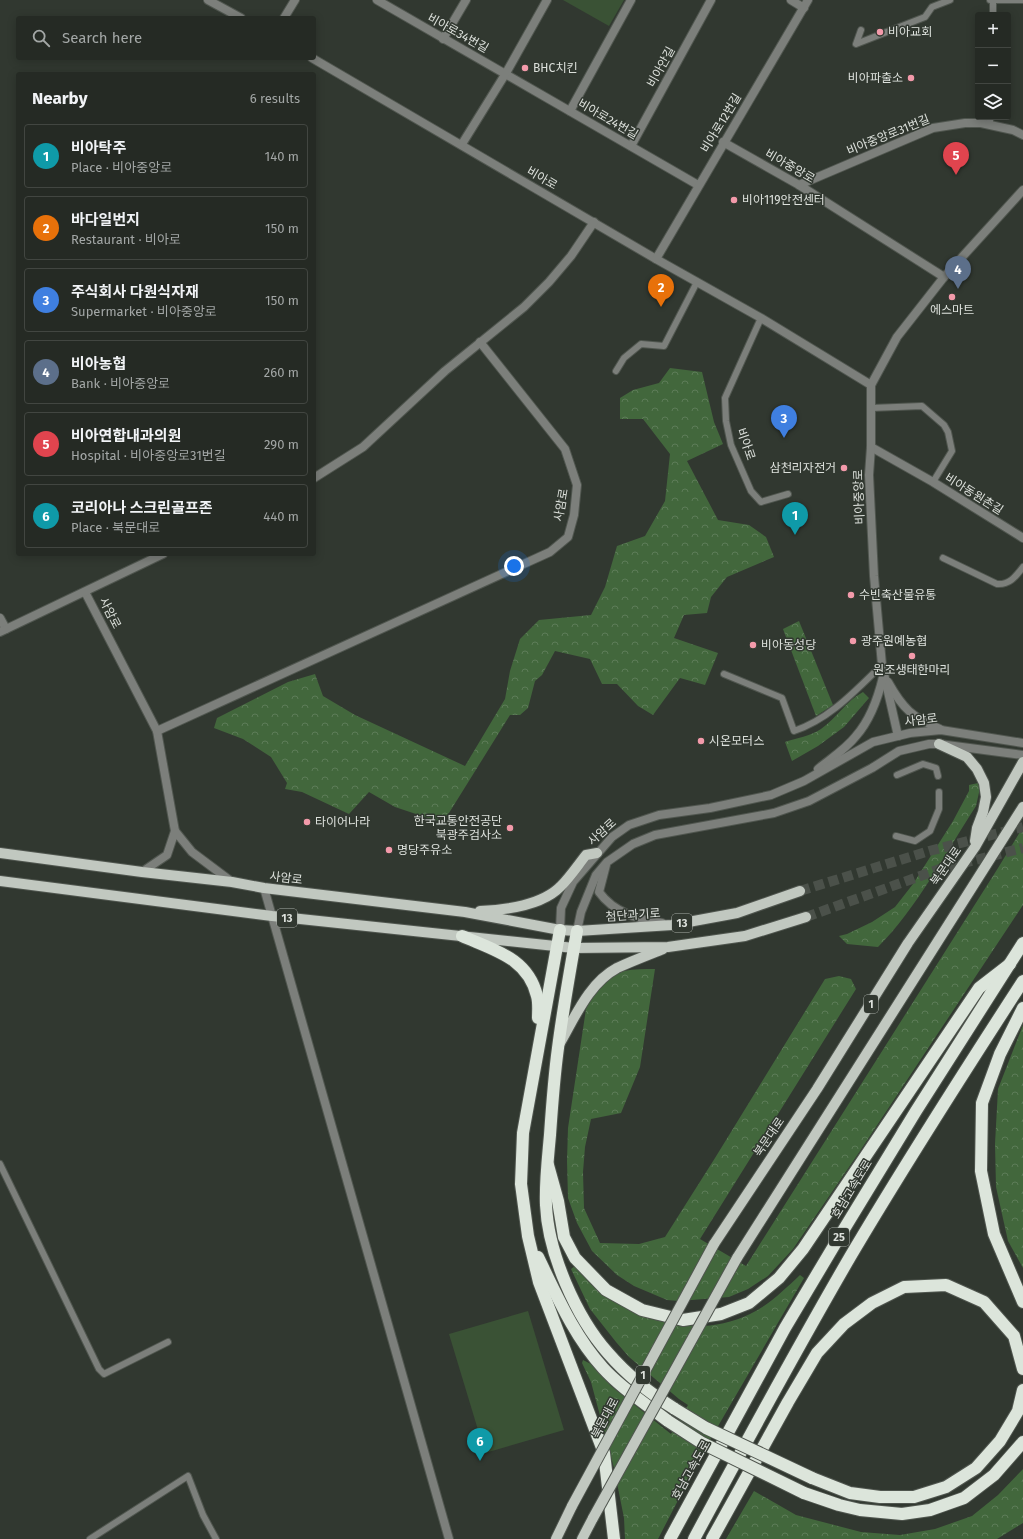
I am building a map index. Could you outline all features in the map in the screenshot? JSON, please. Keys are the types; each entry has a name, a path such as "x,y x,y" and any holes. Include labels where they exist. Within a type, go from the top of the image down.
{"highway":[{"path":"560,930 538,1043 523,1133 521,1184 528,1236 539,1282 604,1453 614,1539"},
{"path":"577,931 558,1047 546,1205 552,1245 566,1286 586,1323 608,1353 658,1398 706,1428 812,1478 850,1493 880,1497 914,1497 946,1487 976,1468 1000,1441 1018,1411 1023,1390"},
{"path":"462,936 504,954 523,968 530,977 537,998 538,1043"},
{"name":"호남고속도로","path":"670,1539 789,1321 916,1111 1023,943"},
{"path":"548,1165 558,1201 564,1237 575,1258 606,1290 642,1310 683,1320 721,1314 749,1303 778,1278 803,1249 979,988 1010,964"},
{"name":"25","path":"694,1539 792,1358 851,1256 966,1069 1023,981"},
{"path":"1023,1008 1000,1054 982,1103 981,1171 994,1234 1023,1302"},
{"path":"528,1236 566,1316 603,1368 620,1384 668,1421 702,1443 804,1493 839,1505 860,1510 902,1514 930,1510 964,1498 994,1475 1023,1442"},
{"path":"712,1539 788,1402 818,1353 844,1324 872,1303 904,1287 946,1285 984,1302 1014,1336 1023,1368"}],"main road":[{"path":"939,744 967,757 978,769 984,783 986,797 983,812 977,828 975,847"},
{"name":"북문대로","path":"556,1539 572,1506 714,1244 817,1089 908,943 975,847 1023,762"},
{"name":"1","path":"582,1539 737,1258 1023,807"},
{"name":"사암로","path":"0,853 142,872 232,882 264,888 465,912 560,930"},
{"path":"465,912 514,907 540,899 560,887 586,855 597,853"},
{"name":"13","path":"0,881 272,916 574,948 668,947 745,936 806,916"},
{"name":"첨단과기로","path":"560,930 577,931 672,925 737,913 800,891"},
{"path":"558,1047 583,1002 599,981 616,968 668,947"}],"street":[{"path":"208,0 237,16"},
{"path":"285,16 294,0"},
{"path":"444,39 466,0"},
{"path":"462,144 506,73 547,0"},
{"path":"570,111 631,0"},
{"name":"비아안길","path":"631,146 711,0"},
{"path":"791,0 804,8"},
{"name":"비아로12번길","path":"656,259 723,142 808,0"},
{"name":"비아로34번길","path":"382,1 444,39 506,73"},
{"name":"비아로","path":"315,60 462,144 656,259 761,318 871,385"},
{"name":"비아로24번길","path":"506,73 698,185"},
{"name":"비아중앙로31번길","path":"799,185 933,128 990,120 1023,135"},
{"name":"비아중앙로","path":"723,142 799,185 944,277"},
{"name":"비아중앙로","path":"898,736 882,665 874,576 869,475 871,448 871,385 897,337 944,277 1023,190"},
{"path":"316,477 363,447 445,370 524,307 549,282 594,222"},
{"name":"사암로","path":"157,731 550,552 568,537 574,515 577,485 566,449 480,342"},
{"name":"비아동원촌길","path":"871,448 933,482 1023,538"},
{"name":"사암로","path":"3,631 160,556"},
{"name":"사암로","path":"85,592 157,731 175,831 167,855 142,872"},
{"path":"0,618 3,631"},
{"path":"884,674 902,705 921,721 941,730"},
{"path":"804,781 856,737 876,704 884,674"},
{"name":"사암로","path":"560,930 561,908 573,882 612,837 629,826 659,815 710,808 771,795 804,781 873,742 898,736 941,730 1023,743"},
{"path":"577,931 580,912 596,875 607,862 632,844 656,835 774,813 809,801 872,768 899,751 929,744 1023,755"},
{"name":"사암로","path":"175,831 192,852 232,882"},
{"path":"607,862 599,892 605,900 614,908 644,920 672,925"},
{"path":"264,888 449,1539"}],"lane":[{"path":"861,30 856,44 925,17 932,7 950,0"},
{"path":"990,0 1023,0"},
{"path":"993,0 994,12"},
{"path":"616,371 624,358 641,344 664,346 697,282"},
{"name":"비아로","path":"761,318 725,398 726,421 731,445 751,491 761,502 788,494"},
{"name":"비아동원촌길","path":"871,408 922,406 950,430 952,450 933,482"},
{"path":"943,558 1003,585 1009,583 1023,567"},
{"path":"724,674 782,698 794,731 825,716 850,696 882,665"},
{"path":"897,775 923,764 936,768 938,776"},
{"path":"896,836 915,841 930,831 939,809 939,792"},
{"path":"0,1164 99,1369 104,1374 168,1342"},
{"path":"90,1539 188,1476 203,1515 216,1539"}],"green space":[{"path":"563,0 624,0 609,26"},
{"path":"670,368 702,372 714,422 723,444 687,461 718,520 749,525 766,537 774,557 727,577 711,597 707,613 684,615 674,638 718,653 705,685 680,678 653,715 638,706 617,684 602,684 590,659 555,651 542,675 535,681 528,708 520,715 510,715 449,813 440,822 395,807 369,792 349,814 302,792 285,789 287,783 271,757 243,739 214,728 217,718 288,682 315,674 323,696 355,715 465,766 505,699 510,671 520,639 539,620 591,615 605,587 617,546 645,536 665,501 670,454 643,419 620,419 620,398 633,390 659,383"},
{"path":"799,621 833,705 816,716 783,629"},
{"path":"863,692 869,698 844,727 818,746 792,761 785,742 808,735 821,729 852,700"},
{"path":"978,783 980,788 976,806 906,915 878,947 847,944 839,936 847,934 872,922 895,907 913,884 953,821 969,791 969,785"},
{"path":"1023,827 1023,905 860,1151 793,1249 768,1276 748,1289 729,1297 679,1301 667,1300 634,1286 617,1275 592,1251 577,1223 568,1198 568,1128 586,1009 592,997 605,980 624,971 655,969 640,1067 621,1113 591,1119 585,1147 583,1172 584,1208 600,1243 639,1244 665,1237 825,979 839,976 851,979 856,989 700,1239 746,1266"},
{"path":"1023,1025 1023,1268 1008,1241 996,1187 995,1144 998,1089"},
{"path":"575,1266 595,1288 629,1309 663,1322 698,1326 715,1325 733,1321 750,1314 783,1291 800,1275 804,1278 703,1452 658,1539 625,1539 624,1518 614,1468 591,1382 582,1363 583,1360 593,1365 611,1386 671,1434 688,1405 629,1357 616,1342 590,1309 571,1269"},
{"path":"528,1311 564,1430 485,1453 449,1334"},
{"path":"1023,1469 1023,1523 997,1539 726,1539 754,1491 796,1515 861,1532 900,1535 935,1529 972,1516 998,1495"}],"tunnel":[{"path":"800,891 929,851 1023,827"},
{"path":"806,917 940,869 1023,848"}],"place":[{"name":"비아교회","path":"880,32"},
{"name":"BHC치킨","path":"525,68"},
{"name":"비아파출소","path":"911,78"},
{"name":"비아연합내과의원","path":"956,175"},
{"name":"비아119안전센터","path":"734,200"},
{"name":"비아농협","path":"958,289"},
{"name":"에스마트","path":"952,297"},
{"name":"바다일번지","path":"661,307"},
{"name":"주식회사 다원식자재","path":"784,438"},
{"name":"삼천리자전거","path":"844,468"},
{"name":"비아탁주","path":"795,535"},
{"name":"수빈축산물유통","path":"851,595"},
{"name":"광주원예농협","path":"853,641"},
{"name":"비아동성당","path":"753,645"},
{"name":"원조생태한마리","path":"912,656"},
{"name":"시온모터스","path":"701,741"},
{"name":"타이어나라","path":"307,822"},
{"name":"한국교통안전공단 북광주검사소","path":"510,828"},
{"name":"명당주유소","path":"389,850"},
{"name":"코리아나 스크린골프존","path":"480,1461"}]}
